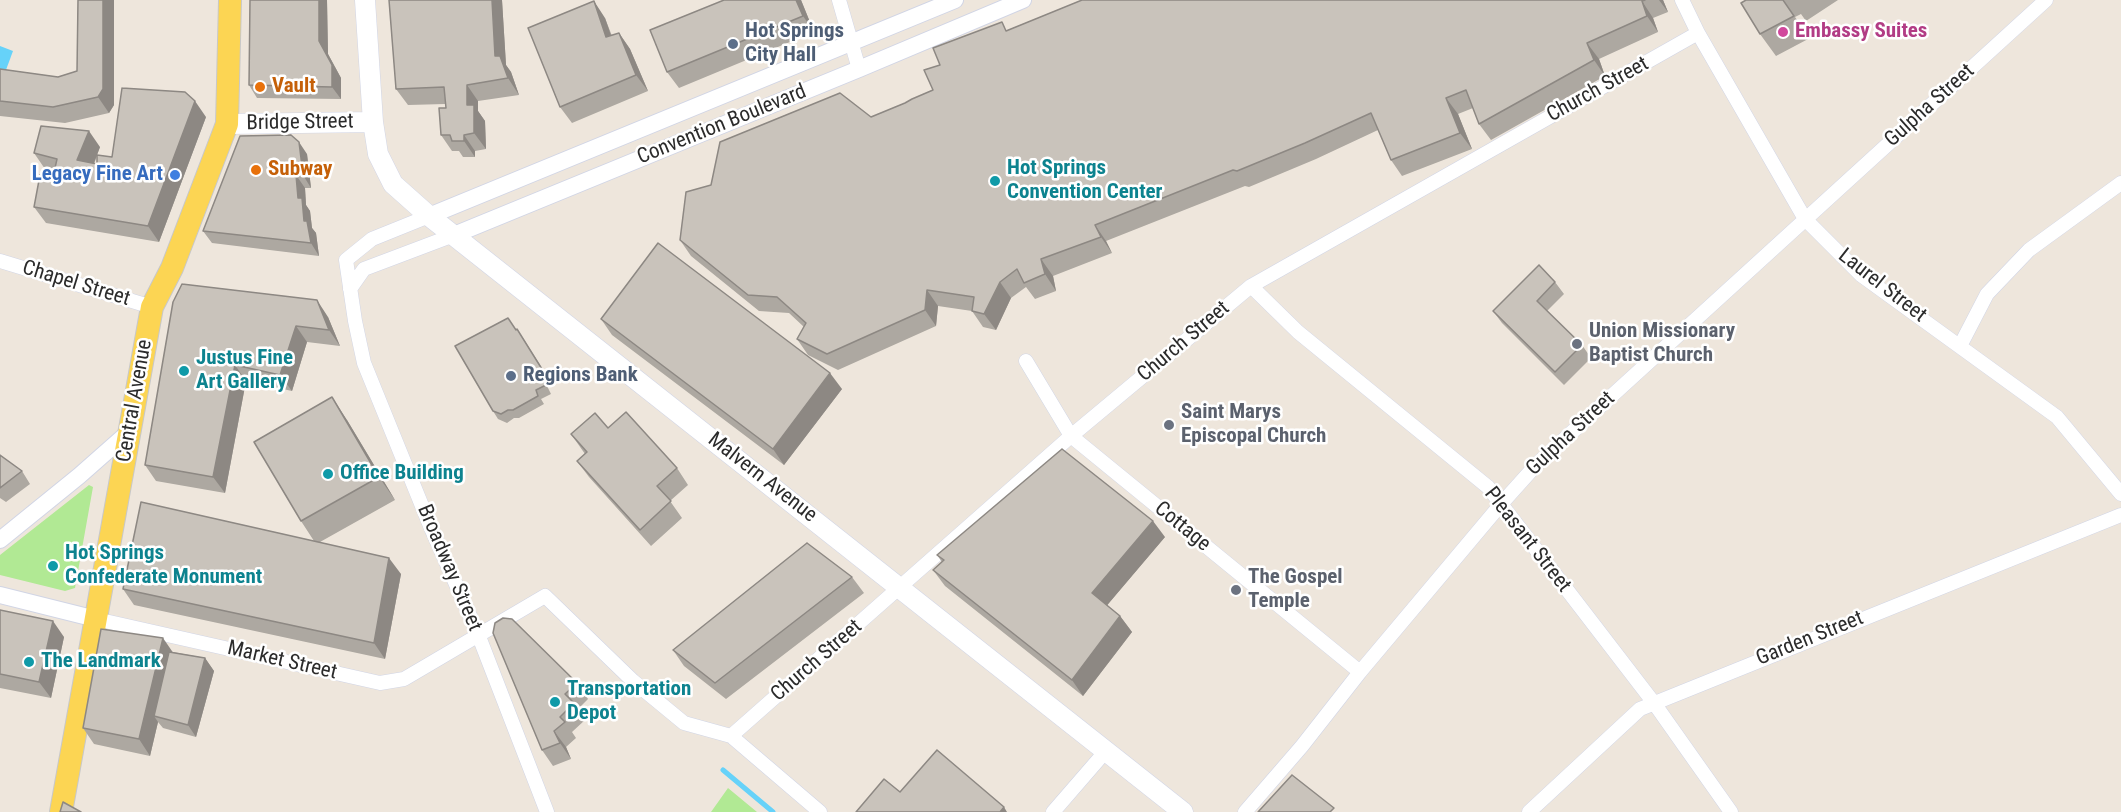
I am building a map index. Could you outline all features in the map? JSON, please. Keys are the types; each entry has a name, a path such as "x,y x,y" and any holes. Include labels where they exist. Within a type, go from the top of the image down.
{"main road":[{"name":"Central Avenue","path":"61,812 152,307 172,268 227,124 230,0"},
{"name":"Malvern Avenue","path":"365,0 373,122 378,154 393,184 429,216 1183,812"},
{"name":"Bridge Street","path":"227,124 373,122"}],"street":[{"path":"839,0 859,69"},
{"name":"Convention Boulevard","path":"429,216 955,0"},
{"name":"Convention Boulevard","path":"454,235 1023,0"},
{"name":"Laurel Street","path":"1682,0 1698,33 1805,219 1861,275 2057,417 2121,494"},
{"name":"Gulpha Street","path":"1245,812 1302,746 1360,672 1537,464 2046,0"},
{"name":"Church Street","path":"731,736 1071,436 1251,286 1698,33"},
{"path":"1960,346 1987,294 2029,250 2121,183"},
{"name":"Broadway Street","path":"429,216 372,239 346,260 364,363 431,528 478,634 547,812"},
{"path":"350,288 364,269 454,235"},
{"name":"Chapel Street","path":"0,261 152,307"},
{"name":"Pleasant Street","path":"1251,286 1298,332 1488,487 1654,703 1731,812"},
{"name":"Cottage","path":"1026,362 1071,436 1360,672"},
{"path":"0,540 79,476 130,430"},
{"name":"Garden Street","path":"1529,812 1640,709 2121,514"},
{"name":"Market Street","path":"0,595 380,684 404,679 545,596 633,681 684,723 731,736"},
{"path":"731,736 820,812"},
{"path":"1053,812 1106,752"}],"green space":[{"path":"89,485 93,487 75,588 65,591 0,575 0,555"},
{"path":"728,788 757,812 711,812"}],"water":[{"path":"0,46 13,51 3,78 0,77"}],"building":[{"path":"78,0 103,0 103,89 98,97 53,107 0,101 0,69 58,77 77,71"},
{"path":"250,0 319,0 319,41 332,65 332,87 249,85"},
{"path":"389,0 492,0 495,56 500,56 508,78 467,85 467,105 474,105 474,133 464,135 464,141 452,141 450,135 441,135 439,108 446,108 444,87 396,89"},
{"path":"724,0 796,0 803,16 667,72 650,30"},
{"name":"Hot Springs Convention Center","path":"1082,0 1645,0 1642,1 1647,16 1587,43 1594,60 1479,124 1466,90 1446,98 1460,133 1391,160 1371,113 1237,171 1233,170 1095,225 1101,237 1041,259 1045,274 1024,283 1017,269 1000,282 984,314 972,311 974,297 927,290 925,310 827,354 797,339 806,323 777,297 748,295 680,240 686,192 711,185 720,142 840,93 871,117 933,90 924,70 940,65 933,48 1002,22 1006,31"},
{"path":"1746,0 1783,0 1794,16 1760,34 1741,3"},
{"path":"594,1 606,37 619,33 636,75 560,107 528,28"},
{"path":"122,88 185,92 195,101 148,226 34,207 40,175 53,177 57,159 34,153 41,126 89,131 77,160 97,164 97,155 112,157"},
{"path":"291,135 299,142 303,175 296,175 298,198 302,198 304,221 307,221 311,243 203,231 240,136"},
{"path":"658,243 830,373 773,449 601,319"},
{"path":"1539,265 1555,282 1537,301 1582,345 1555,372 1493,311"},
{"path":"182,284 317,300 329,330 296,326 280,375 235,365 213,477 145,465 173,302"},
{"name":"Regions Bank","path":"508,318 545,374 541,377 546,385 536,390 538,396 501,414 493,411 455,346"},
{"name":"Office Building","path":"332,397 379,477 301,521 254,442"},
{"path":"626,412 677,468 657,486 671,501 640,530 577,461 587,452 571,434 595,413 608,428"},
{"path":"1062,449 1153,521 1092,593 1120,616 1072,680 933,570 944,560 937,555"},
{"path":"0,455 22,471 0,488"},
{"path":"141,502 389,558 374,643 123,589"},
{"path":"807,543 852,577 715,683 673,650"},
{"name":"The Landmark","path":"0,610 53,621 39,682 0,674"},
{"name":"Transportation Depot","path":"503,618 512,619 577,683 565,694 574,703 560,717 565,722 554,731 560,743 542,750 493,633 495,623"},
{"path":"101,629 163,638 139,739 83,728"},
{"path":"169,652 205,658 188,725 154,716"},
{"path":"937,750 1004,807 1000,812 856,812 884,779 900,792"},
{"path":"1292,775 1334,808 1330,812 1258,812"},
{"path":"63,802 81,812 60,812"}],"waterway":[{"path":"723,770 773,812"}],"place":[{"name":"Embassy Suites","path":"1783,32"},
{"name":"Hot Springs City Hall","path":"733,44"},
{"name":"Vault","path":"260,87"},
{"name":"Subway","path":"256,170"},
{"name":"Legacy Fine Art","path":"175,175"},
{"name":"Hot Springs Convention Center","path":"995,181"},
{"name":"Union Missionary Baptist Church","path":"1577,344"},
{"name":"Justus Fine Art Gallery","path":"184,371"},
{"name":"Regions Bank","path":"511,376"},
{"name":"Saint Marys Episcopal Church","path":"1169,425"},
{"name":"Office Building","path":"328,474"},
{"name":"Hot Springs Confederate Monument","path":"53,566"},
{"name":"The Gospel Temple","path":"1236,590"},
{"name":"The Landmark","path":"29,662"},
{"name":"Transportation Depot","path":"555,702"}]}
